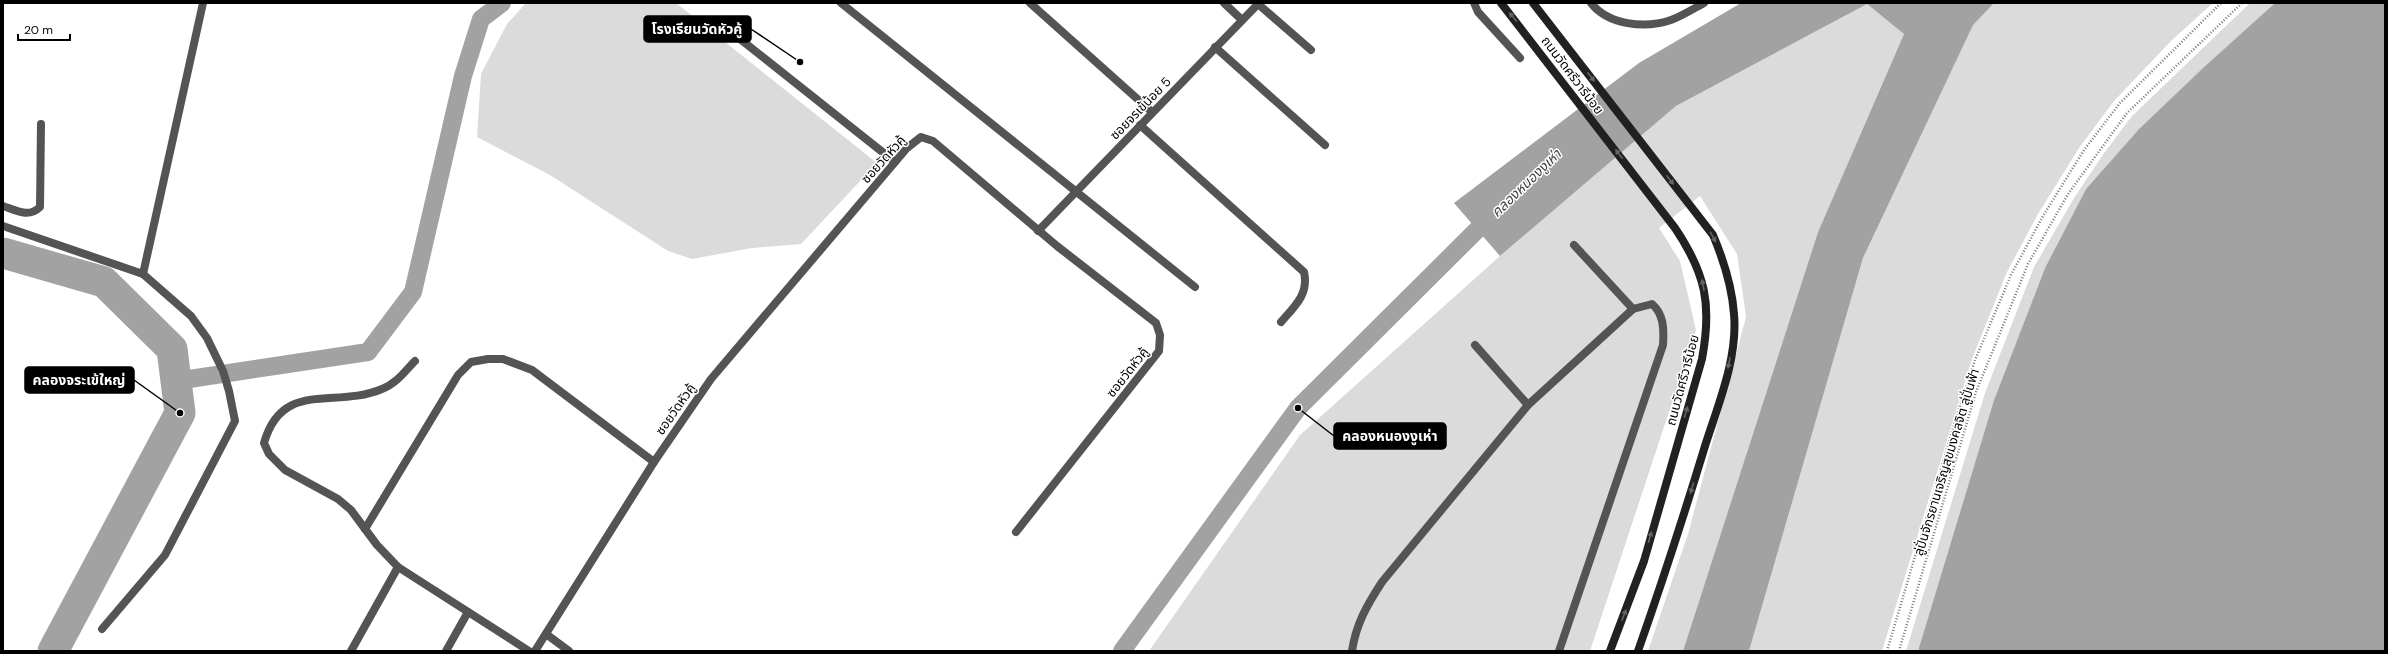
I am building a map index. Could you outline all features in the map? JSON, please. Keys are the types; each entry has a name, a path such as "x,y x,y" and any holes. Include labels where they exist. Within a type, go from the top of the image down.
{"main road":[{"name":"ถนนวัดศรีวารีน้อย","path":"1501,3 1523,29 1668,218 1691,251 1700,273 1707,304 1707,332 1702,359 1644,561 1610,651"},
{"name":"ถนนวัดศรีวารีน้อย","path":"1533,3 1713,235 1725,262 1735,314 1734,342 1721,396 1668,567 1638,651"}],"street":[{"path":"143,274 203,3"},
{"path":"841,3 1195,287"},
{"path":"1030,3 1152,112"},
{"path":"1224,3 1242,20"},
{"path":"1258,3 1311,50"},
{"name":"ซอยจรเข้น้อย 5","path":"1038,231 1258,3"},
{"path":"1474,3 1478,12 1520,58"},
{"path":"1590,3 1607,17 1630,24 1652,25 1672,20 1704,3"},
{"path":"730,31 895,162"},
{"path":"1215,48 1325,146"},
{"path":"3,206 27,214 34,213 40,207 41,124"},
{"path":"1140,125 1304,272 1306,283 1303,294 1281,322"},
{"name":"ซอยวัดหัวคู้","path":"535,651 654,462 711,380 895,162 921,137 933,141 1038,231 1156,323 1160,335 1159,351 1016,532"},
{"path":"3,226 143,274 191,316 207,338 223,371 229,391 235,421 165,555 102,629"},
{"path":"1574,245 1633,309"},
{"path":"1352,651 1355,630 1361,616 1382,582 1528,405 1633,309 1652,304 1658,309 1664,332 1663,345 1559,651"},
{"path":"1475,346 1528,405"},
{"path":"365,529 458,375 472,362 488,359 503,359 532,370 654,462"},
{"path":"415,361 396,381 383,389 366,394 300,402 287,406 273,419 264,443 269,454 285,470 338,499 351,510 377,545 398,567 529,651"},
{"path":"351,651 398,567"},
{"path":"446,651 468,612"},
{"path":"546,634 569,651"}],"path":[{"path":"1887,651 1956,418 1976,360 2011,274 2043,216 2084,150 2120,103 2221,3"},
{"name":"ลู่ปั่นจักรยานเจริญสุขมงคลจิต ลู่ปั่นฟ้า","path":"1899,651 1976,392 2028,264 2068,194 2127,113 2242,3"}],"shaded area":[{"path":"526,3 676,3 877,163 801,244 752,248 692,259 668,251 550,175 477,137 481,74 507,24"},
{"path":"1994,3 2213,3 2171,41 2114,101 2079,148 2038,214 2007,272 1972,359 1882,651 1749,651 1863,258 1973,24"},
{"path":"2250,3 2275,3 2204,67 2139,129 2086,189 2045,268 1994,400 1918,651 1906,651 1985,393 2034,267 2074,198 2102,156 2132,116"},
{"path":"1867,4 1904,34 1818,232 1683,651 1648,651 1688,534 1746,317 1737,254 1700,196 1659,228 1680,261 1696,330 1590,651 1149,651 1300,435 1500,256 1676,106"}],"water":[{"path":"1741,3 1994,3 1973,25 1863,258 1749,651 1683,651 1818,232 1904,34 1867,4 1676,106 1500,256 1454,203 1639,63"},
{"path":"2275,3 2385,3 2385,651 1918,651 1994,400 2045,268 2086,189 2139,129 2204,67"}],"waterway":[{"path":"176,381 368,352 413,292 463,76 481,19 502,3"},
{"name":"คลองหนองงูเห่า","path":"1122,651 1298,408 1494,213"},
{"path":"3,253 104,282 172,349 180,413 53,651"}],"place":[{"name":"โรงเรียนวัดหัวคู้","path":"800,62"},
{"name":"คลองหนองงูเห่า","path":"1298,408"},
{"name":"คลองจระเข้ใหญ่","path":"180,413"}]}
